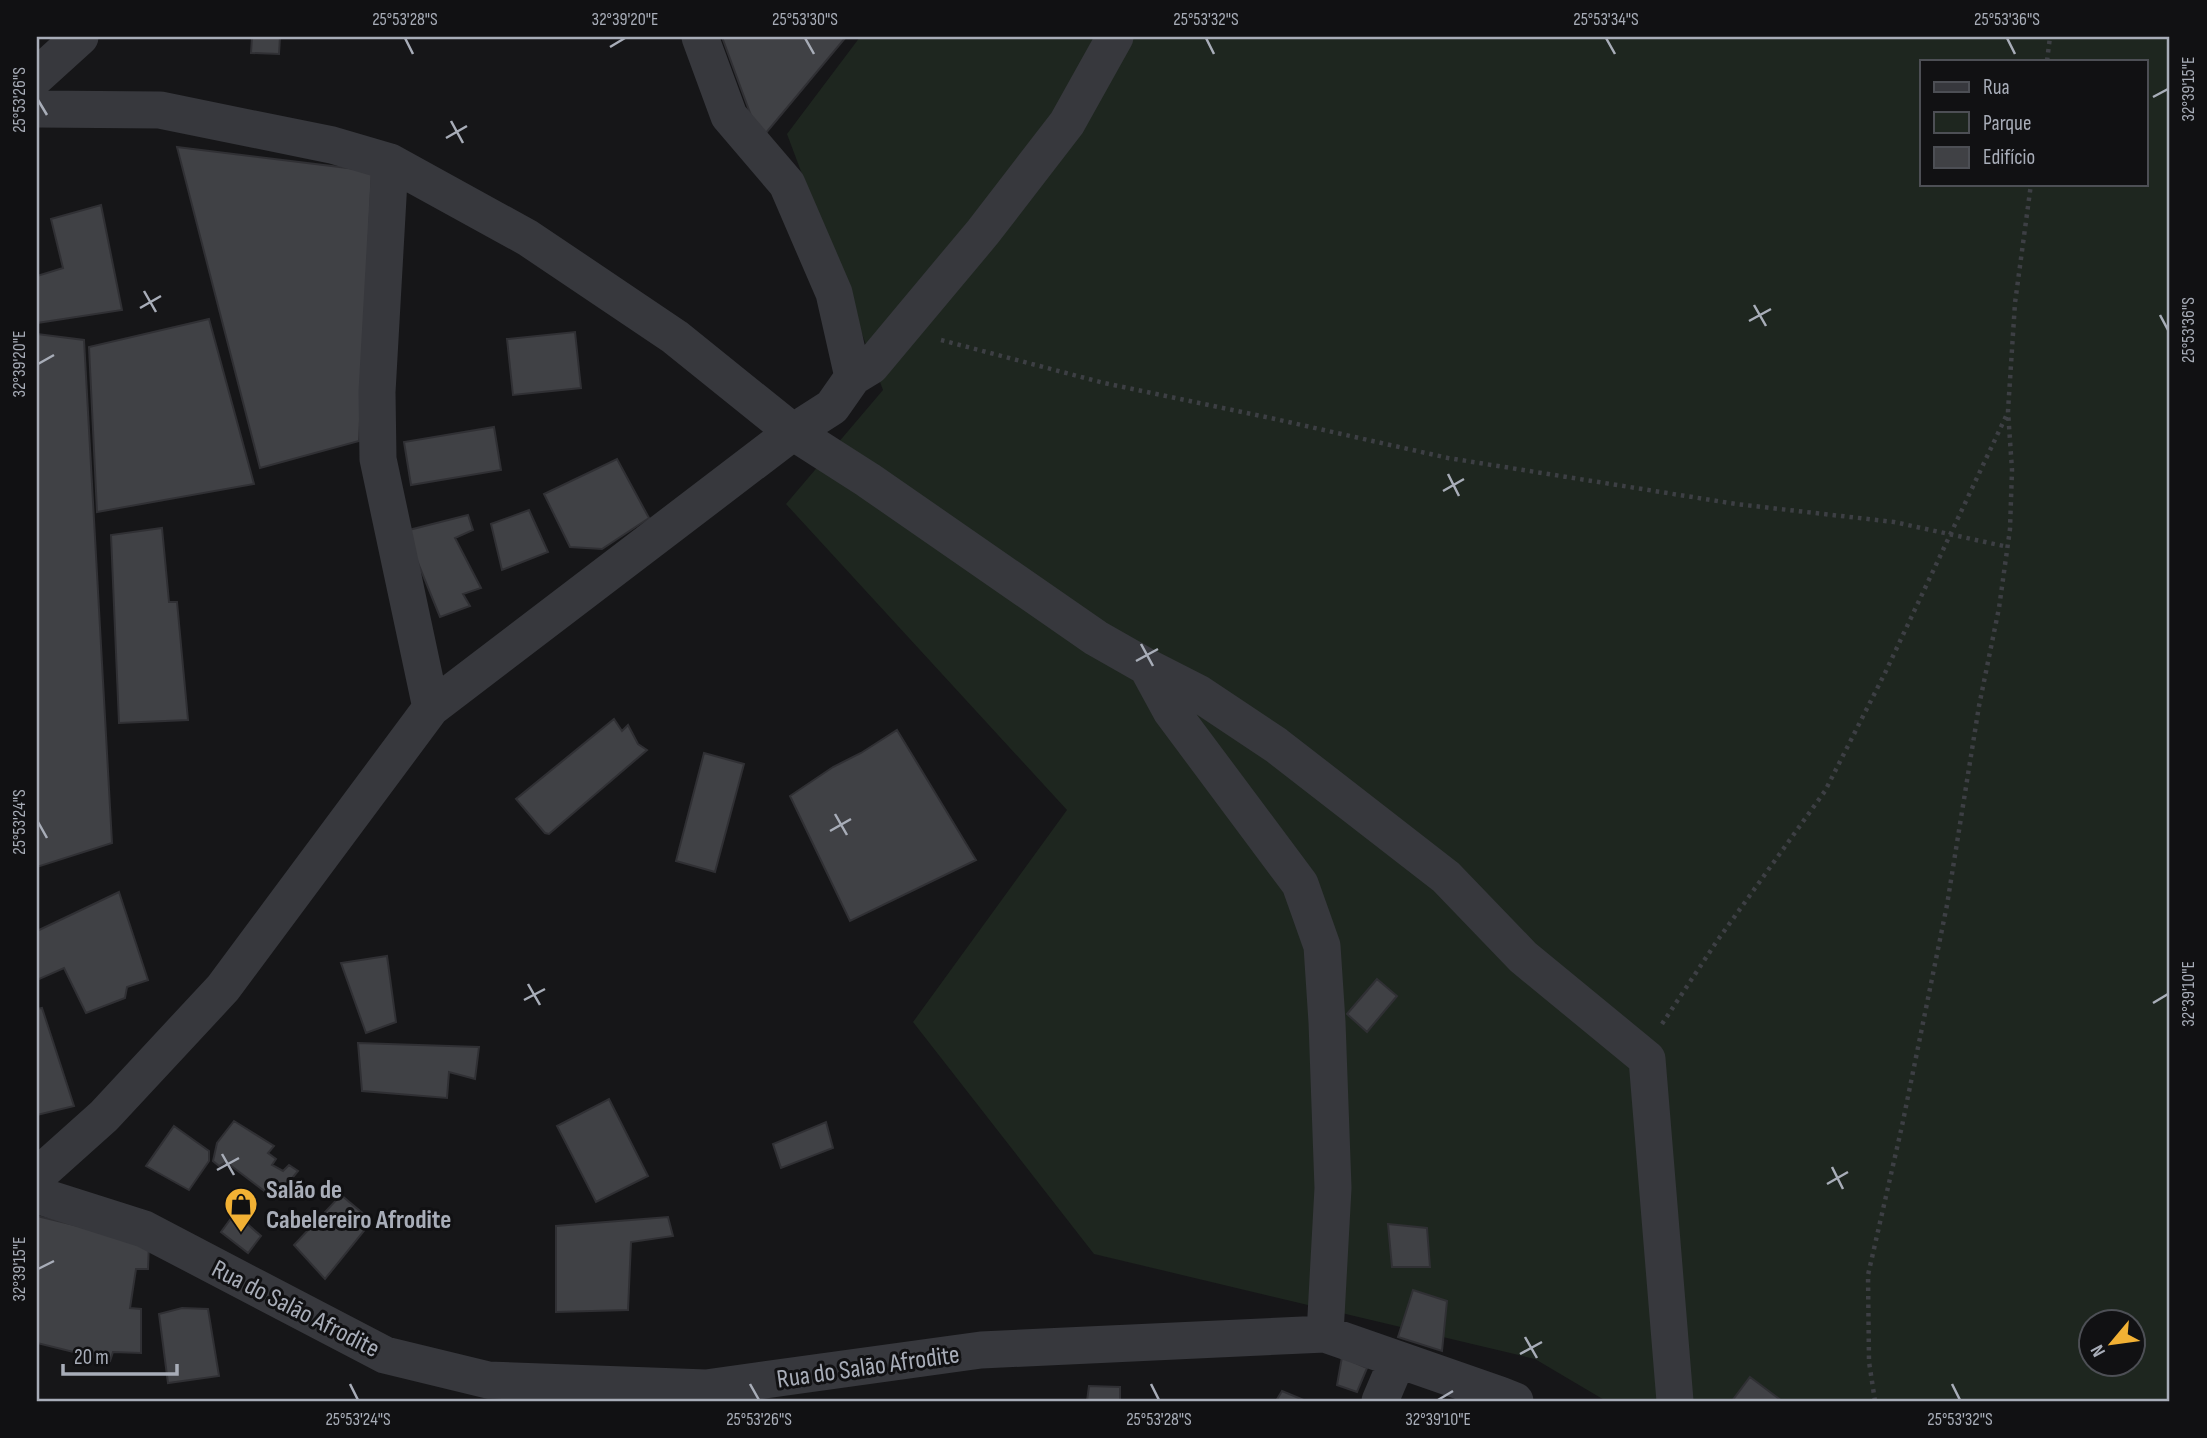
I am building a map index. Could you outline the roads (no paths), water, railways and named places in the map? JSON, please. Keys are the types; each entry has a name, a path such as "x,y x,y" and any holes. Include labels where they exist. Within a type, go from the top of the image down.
{"street":[{"path":"37,76 80,37"},
{"path":"700,37 729,116 788,184 834,293 852,377"},
{"path":"37,1176 104,1116 223,988 431,708 793,432 832,407 852,377 871,366 983,232 1067,123 1115,37"},
{"path":"37,109 160,110 332,145 390,162 528,237 675,337 793,432 868,480 1096,638 1198,693 1244,722 1446,877 1522,957 1647,1059 1675,1401"},
{"path":"390,162 377,392 377,459 431,708"},
{"path":"1147,667 1171,711 1300,884 1322,946 1333,1188 1325,1334"},
{"name":"Rua do Salão Afrodite","path":"37,1195 144,1229 386,1355 488,1380 708,1394 981,1350 1325,1334 1515,1401"},
{"path":"1380,1401 1397,1360"}],"place":[{"name":"Salão de Cabelereiro Afrodite","path":"241,1234"}]}
